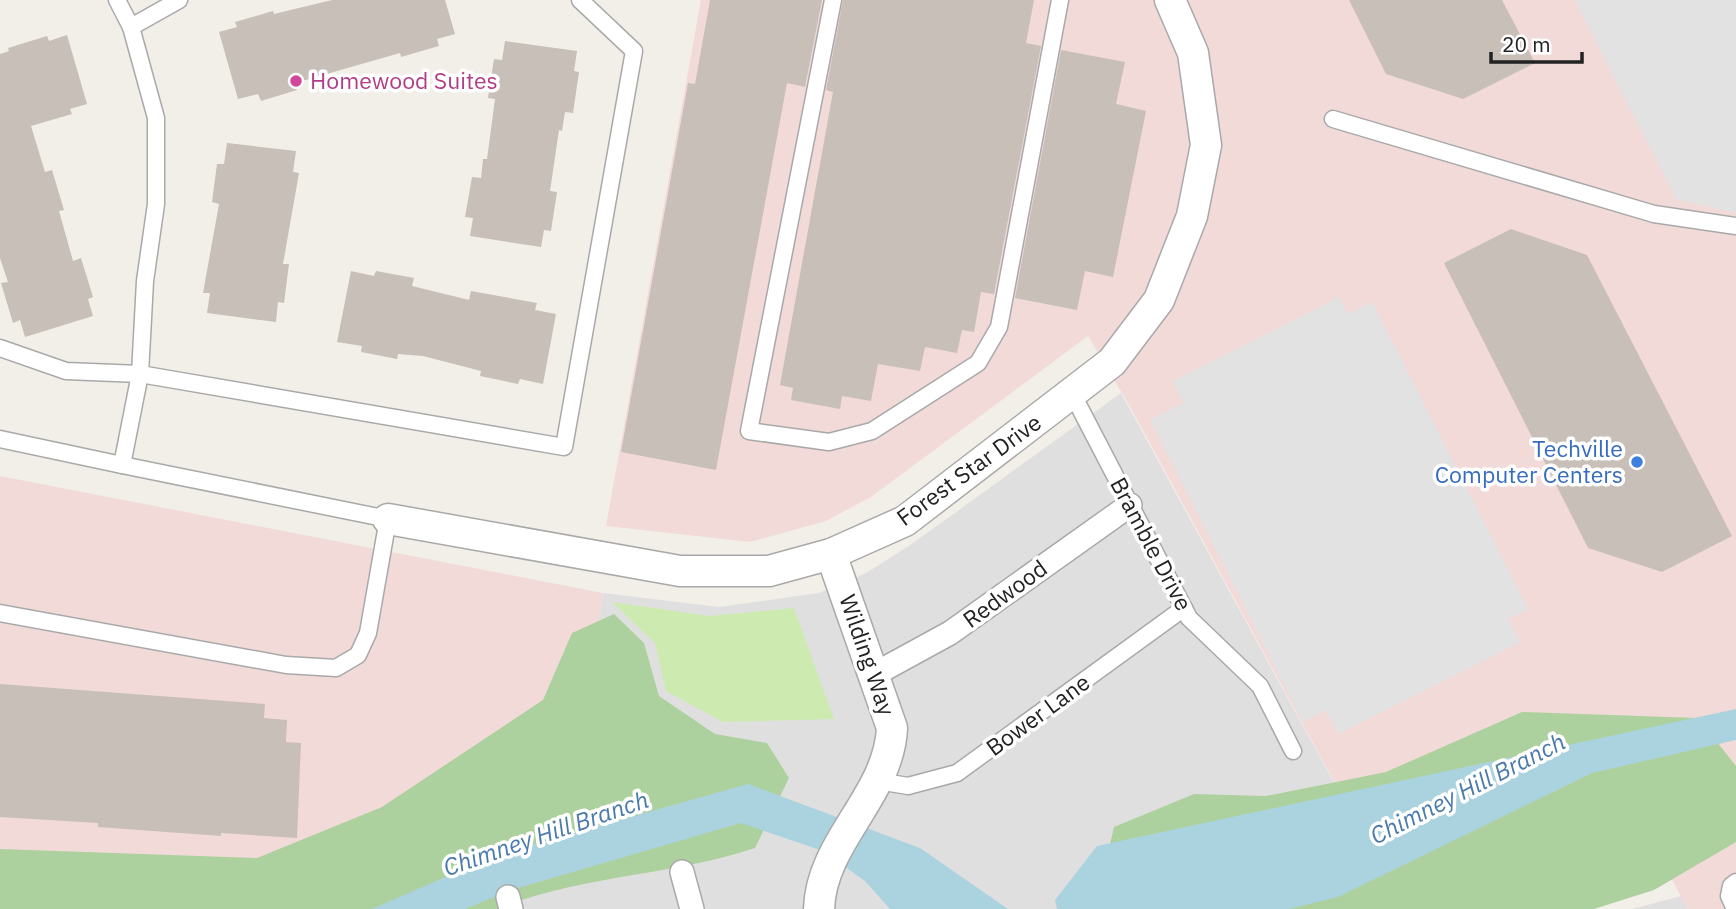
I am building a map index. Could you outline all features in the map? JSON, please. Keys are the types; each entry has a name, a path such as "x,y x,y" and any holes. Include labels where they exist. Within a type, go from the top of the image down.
{"street":[{"name":"Forest Star Drive","path":"388,519 680,571 769,571 831,554 905,521 1112,362 1159,300 1192,216 1206,145 1193,53 1170,0"},
{"name":"Redwood","path":"875,674 940,640 1130,505"},
{"name":"Wilding Way","path":"819,909 820,890 827,868 872,791 891,745 892,728 831,554"},
{"path":"682,872 692,909"}],"lane":[{"path":"117,0 131,27 156,118 156,204 145,281 140,374 122,465"},
{"path":"131,27 179,0"},
{"path":"0,348 66,371 140,374 564,447 634,51 580,0"},
{"path":"833,0 749,431 829,442 872,431 978,363 999,327 1060,0"},
{"path":"1333,119 1654,214 1736,226"},
{"name":"Bramble Drive","path":"1072,393 1184,608 1216,647 1239,663 1260,686 1293,751"},
{"path":"0,439 388,519 368,632 358,655 336,667 286,665 0,613"},
{"name":"Bower Lane","path":"872,791 908,786 957,773 1184,608"},
{"path":"1735,909 1729,896 1731,886 1736,882"}],"shaded area":[{"path":"701,0 1736,0 1736,909 1687,909 1596,728 1369,846 1129,405 1088,336 871,497 826,521 750,542 606,526"},
{"path":"1575,0 1736,0 1736,213 1676,199"},
{"path":"1339,297 1348,314 1372,302 1528,609 1508,619 1520,642 1339,734 1326,710 1303,722 1150,420 1184,403 1173,381"},
{"path":"1121,393 1403,909 286,909 579,758 603,593 719,607 819,593 866,573 909,546"},
{"path":"0,476 603,593 580,758 286,909 0,909"},
{"path":"1681,896 1687,909 1632,909"}],"green space":[{"path":"612,602 709,616 794,608 834,719 723,722 666,691 655,643"},
{"path":"614,614 644,643 659,696 715,734 767,743 789,778 755,848 691,865 561,889 498,909 0,909 0,849 257,858 382,807 543,700 572,633"},
{"path":"1522,712 1698,718 1736,766 1736,842 1654,890 1594,909 1099,909 1100,887 1114,827 1194,794 1266,796 1386,772"}],"water":[{"name":"Chimney Hill Branch","path":"1736,709 1736,740 1592,773 1338,897 1289,909 1057,909 1055,900 1097,846"},
{"path":"748,784 920,848 1008,909 890,909 865,881 823,851 741,823 511,890 465,909 372,909 496,855"}],"building":[{"path":"332,0 445,0 455,34 437,39 439,46 401,57 400,53 295,83 297,90 261,101 258,94 238,99 219,32 237,27 235,22 273,11 274,14"},
{"path":"710,0 822,0 805,87 787,83 716,470 621,452 688,83 695,84"},
{"path":"843,0 1034,0 1026,43 1041,46 994,294 981,292 974,332 962,330 957,353 925,347 920,371 878,364 871,401 842,396 840,409 791,400 793,388 780,385 833,92 826,90"},
{"path":"1349,0 1502,0 1535,63 1463,99 1386,74"},
{"path":"67,35 87,104 70,109 72,114 31,126 45,172 52,170 64,210 59,211 73,261 81,258 93,297 88,299 93,316 25,337 20,320 13,323 1,283 8,282 0,258 0,54 9,51 8,48 47,36 49,41"},
{"path":"505,41 577,51 574,71 579,72 573,113 565,112 562,131 559,130 550,191 557,192 551,231 544,230 541,247 470,236 473,218 465,217 472,177 481,178 483,159 487,159 495,99 488,98 494,59 502,60"},
{"path":"1061,50 1125,62 1116,104 1146,111 1113,277 1085,271 1077,310 1015,298"},
{"path":"227,143 296,151 293,172 299,173 283,264 289,264 284,303 278,302 276,322 207,313 210,293 203,293 219,204 212,202 217,164 224,164"},
{"path":"1511,229 1587,255 1732,536 1662,572 1588,548 1444,263"},
{"path":"351,271 374,276 376,271 414,278 412,286 469,300 471,291 537,303 535,310 556,314 543,384 520,379 518,384 480,376 481,371 423,356 398,354 397,359 361,352 362,346 337,342"},
{"path":"0,684 265,704 264,718 287,720 286,742 301,743 297,838 221,833 221,836 98,827 98,823 0,817"}],"place":[{"name":"Homewood Suites","path":"296,81"},
{"name":"Techville Computer Centers","path":"1637,462"}]}
